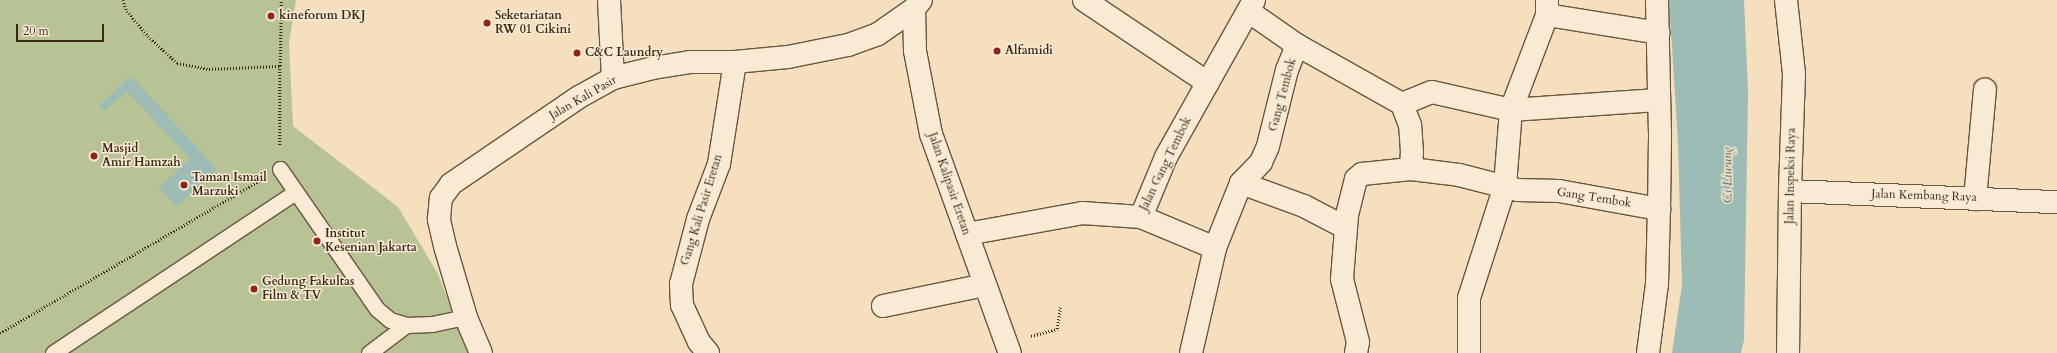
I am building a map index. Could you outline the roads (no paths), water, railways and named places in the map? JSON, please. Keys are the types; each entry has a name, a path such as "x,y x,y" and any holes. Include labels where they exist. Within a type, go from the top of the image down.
{"street":[{"path":"610,0 613,78"},
{"path":"1084,0 1208,83"},
{"path":"1648,353 1657,284 1659,209 1660,134 1658,100 1659,33 1657,0"},
{"name":"Jalan Inspeksi Raya","path":"1786,0 1794,74 1790,191 1788,353"},
{"name":"Jalan Kali Pasir","path":"482,353 466,317 440,226 439,219 441,198 451,184 472,168 580,97 613,78 653,68 690,62 734,62 788,57 848,45 878,34 918,4"},
{"name":"Jalan Kalipasir Eretan","path":"918,4 915,51 931,134 1008,348"},
{"path":"1251,6 1297,45"},
{"name":"Jalan Gang Tembok","path":"967,234 1082,213 1140,217 1166,157 1251,6"},
{"path":"1473,352 1469,298 1505,186 1511,110 1547,7 1659,33"},
{"name":"Gang Tembok","path":"1191,353 1215,248 1241,182 1261,162 1268,146 1287,70 1297,45 1402,104"},
{"name":"Gang Kali Pasir Eretan","path":"708,353 699,342 682,305 681,284 698,219 719,164 734,62"},
{"path":"1975,199 1985,89"},
{"path":"1411,169 1412,152 1410,125 1402,104 1432,92 1511,110 1658,100"},
{"name":"Gang Tembok","path":"1356,353 1358,342 1342,279 1346,228 1356,179 1362,174 1411,169 1459,175 1518,190 1560,191 1659,209"},
{"path":"1241,182 1304,206 1346,228"},
{"name":"Jalan Kembang Raya","path":"1790,191 2057,202"},
{"path":"1140,217 1215,248"},
{"path":"883,306 985,286"}],"lane":[{"path":"280,169 377,309 390,320 406,325 432,324 466,317"},
{"path":"53,353 295,192"},
{"path":"369,353 406,325"}],"water":[{"name":"Ci Liwung","path":"1669,0 1744,0 1748,91 1744,340 1741,353 1672,353 1682,285 1678,143"},
{"path":"131,76 217,169 177,207 159,188 190,159 127,91 105,111 99,105"}],"place":[{"name":"kineforum DKJ","path":"271,16"},
{"name":"Seketariatan RW 01 Cikini","path":"487,23"},
{"name":"Alfamidi","path":"997,51"},
{"name":"C&C Laundry","path":"577,53"},
{"name":"Masjid Amir Hamzah","path":"94,156"},
{"name":"Taman Ismail Marzuki","path":"184,185"},
{"name":"Institut Kesenian Jakarta","path":"317,241"},
{"name":"Gedung Fakultas Film & TV","path":"254,289"}]}
